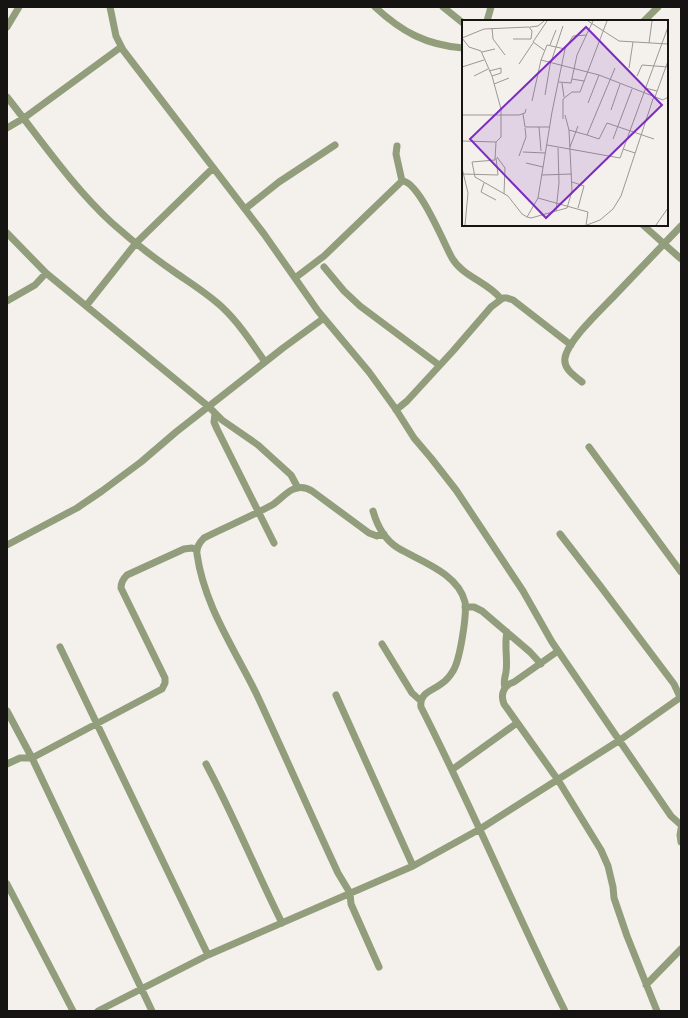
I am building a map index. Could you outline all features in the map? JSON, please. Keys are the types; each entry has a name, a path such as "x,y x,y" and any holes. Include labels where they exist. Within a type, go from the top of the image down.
{"street":[{"path":"7,27 20,7"},
{"path":"110,7 116,36 121,47 245,209 324,318 365,367 414,438 444,473 523,592 558,650 671,816 681,825"},
{"path":"374,7 392,22 413,36 439,45 462,48"},
{"path":"443,7 462,22"},
{"path":"487,20 491,7"},
{"path":"645,20 658,7"},
{"path":"7,128 24,118 121,47"},
{"path":"7,97 85,195 111,222 156,259 199,288 222,307 239,325 265,362"},
{"path":"245,209 279,182 335,145"},
{"path":"397,146 396,154 402,181"},
{"path":"86,306 136,243 213,168"},
{"path":"295,278 324,256 402,181"},
{"path":"402,181 409,183 427,209 441,233 452,259 457,265 468,274 492,289 501,299"},
{"path":"644,226 681,259"},
{"path":"582,382 569,371 566,365 565,358 572,344 581,332 681,226"},
{"path":"7,233 46,273 230,426 258,445 292,475 298,488"},
{"path":"324,267 344,291 360,306 439,365"},
{"path":"7,301 35,285 46,273"},
{"path":"396,410 407,401 467,336 491,307 501,299 507,298 514,300 572,344"},
{"path":"7,545 77,508 102,491 142,462 176,432 324,318"},
{"path":"216,414 214,422 217,429 274,543"},
{"path":"589,447 681,572"},
{"path":"379,967 351,904 350,892 338,873 255,692 219,623 206,591 201,574 197,550 199,543 204,538 280,500 291,490 298,488 306,488 312,491 369,533 377,536 384,534"},
{"path":"373,511 384,534 398,548 432,566 453,582 461,592 465,607 465,616 456,665 446,680 426,693 421,701"},
{"path":"98,1011 208,955 350,892 413,866 480,830 620,740 681,698 674,684 647,647 560,534"},
{"path":"7,764 20,758 32,758 160,691 165,684 165,678 121,588 123,580 127,575 184,549 192,548 197,550"},
{"path":"465,607 474,607 482,611 530,652 541,664"},
{"path":"507,632 507,665 504,680 505,688 502,695 502,700 558,780 597,842 605,858 611,876 614,898 657,1011"},
{"path":"382,644 412,693 421,701 422,707 453,769 541,963 565,1011"},
{"path":"60,647 208,955"},
{"path":"505,688 541,664 558,650"},
{"path":"336,695 413,866"},
{"path":"7,711 32,758 152,1011"},
{"path":"453,769 518,723"},
{"path":"206,764 224,798 248,853 282,923"},
{"path":"681,829 681,842"},
{"path":"7,884 74,1011"},
{"path":"646,984 681,949"}]}
